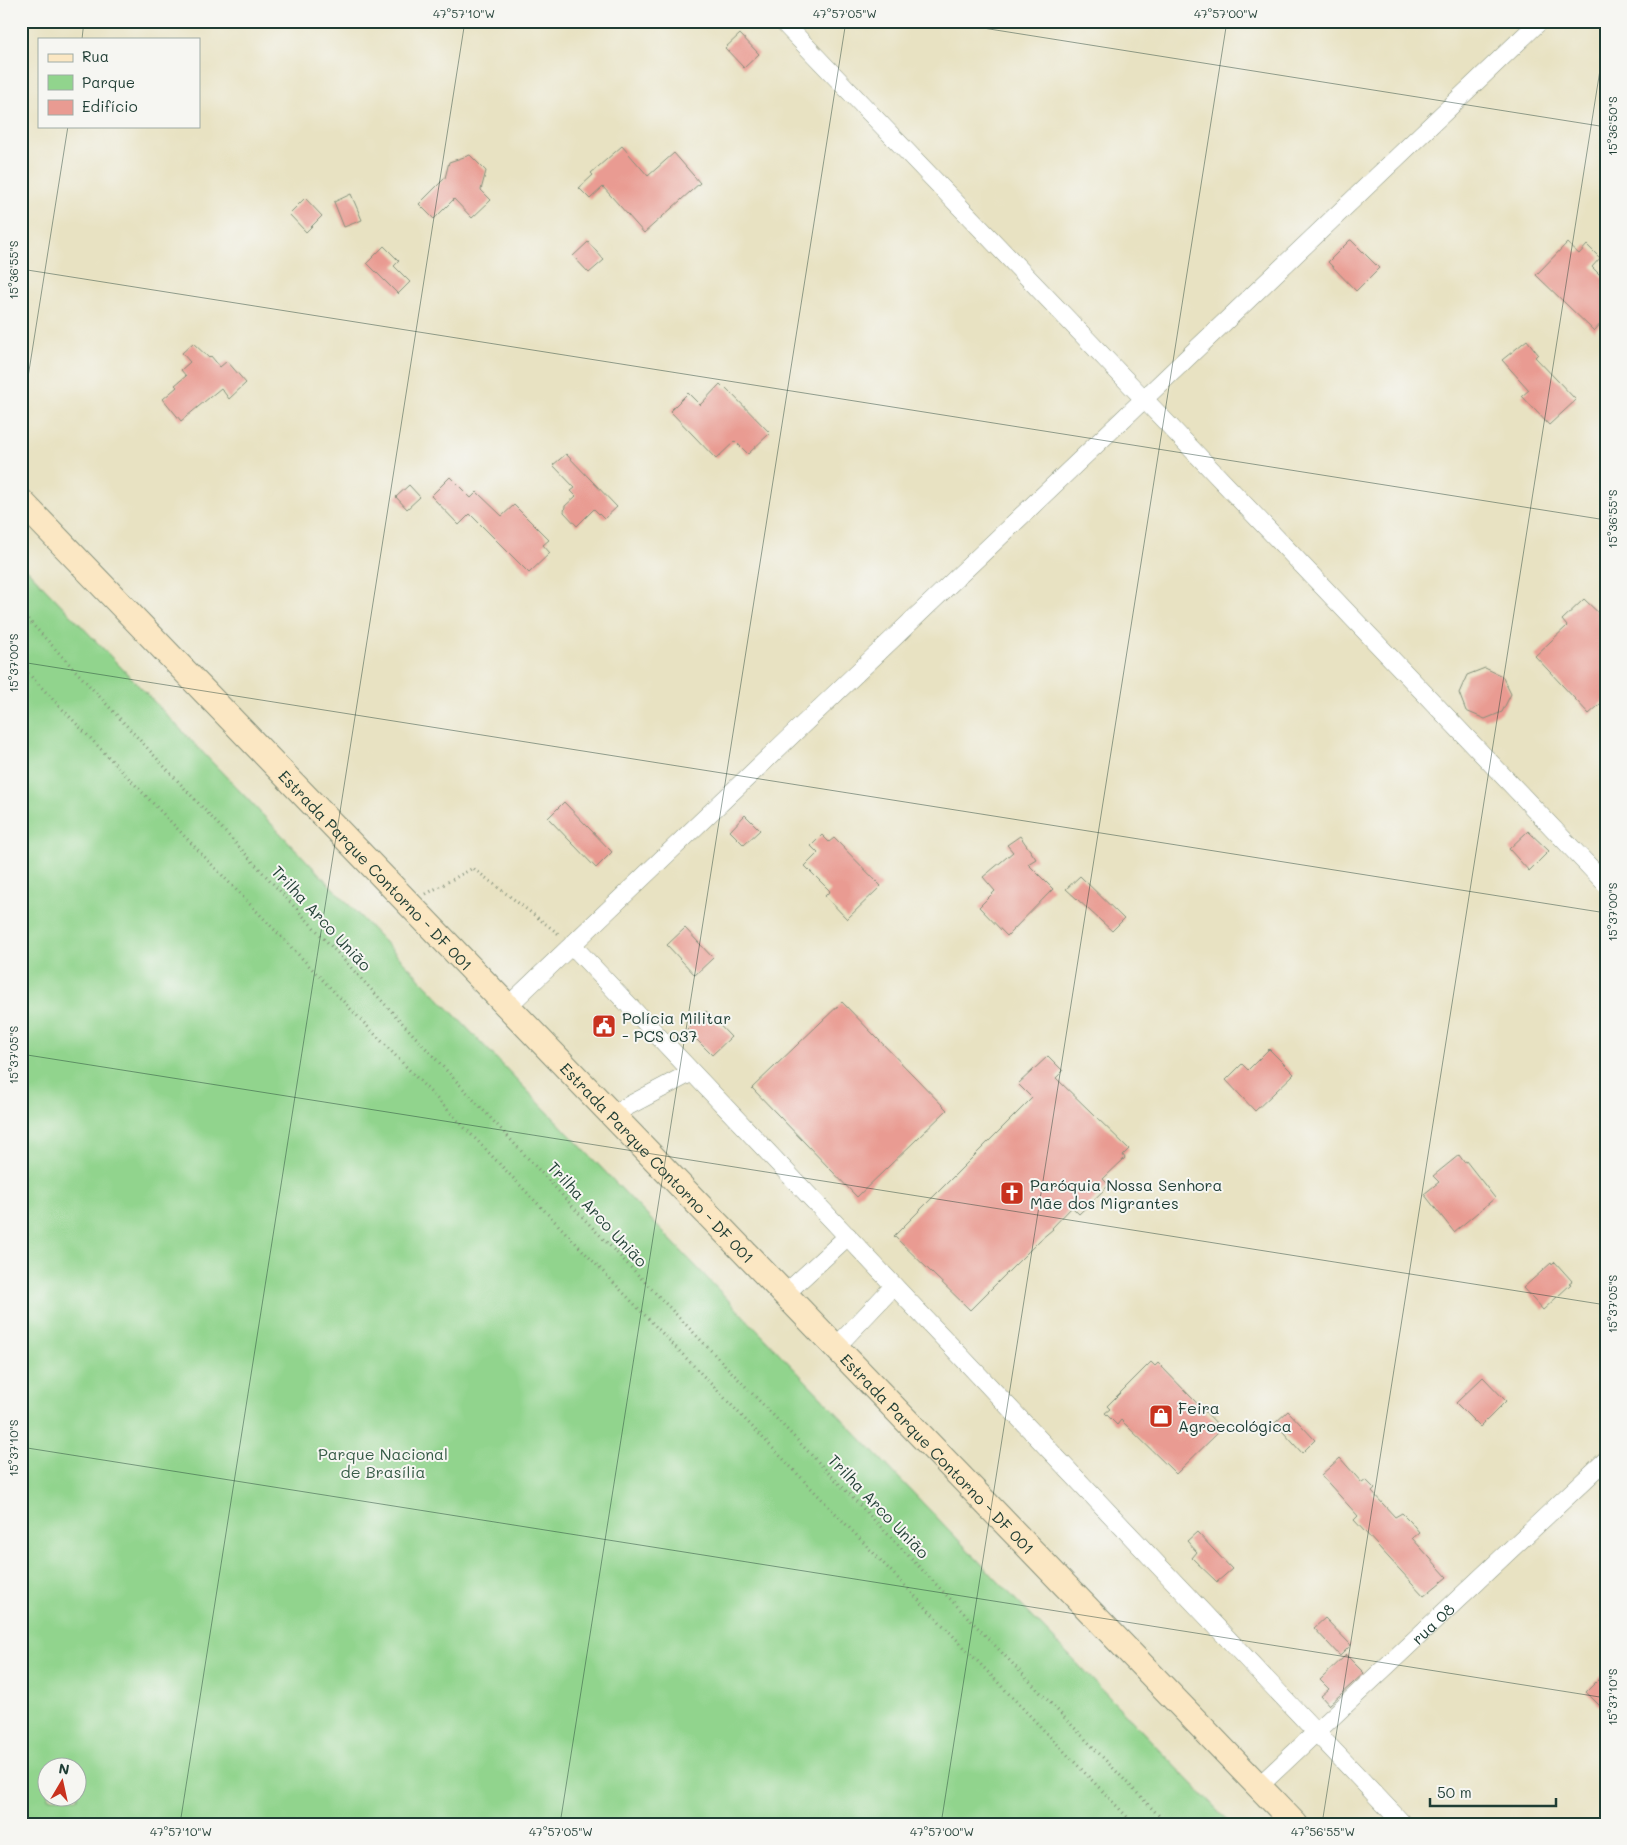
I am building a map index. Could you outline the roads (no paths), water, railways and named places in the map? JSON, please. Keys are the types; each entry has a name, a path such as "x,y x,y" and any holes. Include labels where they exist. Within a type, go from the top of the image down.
{"main road":[{"name":"Estrada Parque Contorno - DF 001","path":"21,501 410,903 1294,1824"}],"street":[{"path":"782,21 1606,884"},
{"path":"508,1006 1540,21"},
{"path":"572,945 1403,1824"},
{"path":"613,1114 692,1072"},
{"path":"785,1294 848,1236"},
{"path":"836,1347 894,1286"},
{"name":"rua 08","path":"1258,1786 1606,1460"}],"place":[{"name":"Polícia Militar - PCS 037","path":"604,1026"},
{"name":"Paróquia Nossa Senhora Mãe dos Migrantes","path":"1012,1193"},
{"name":"Feira Agroecológica","path":"1161,1416"}],"park label":[{"name":"Parque Nacional de Brasília","path":"383,1462"}]}
